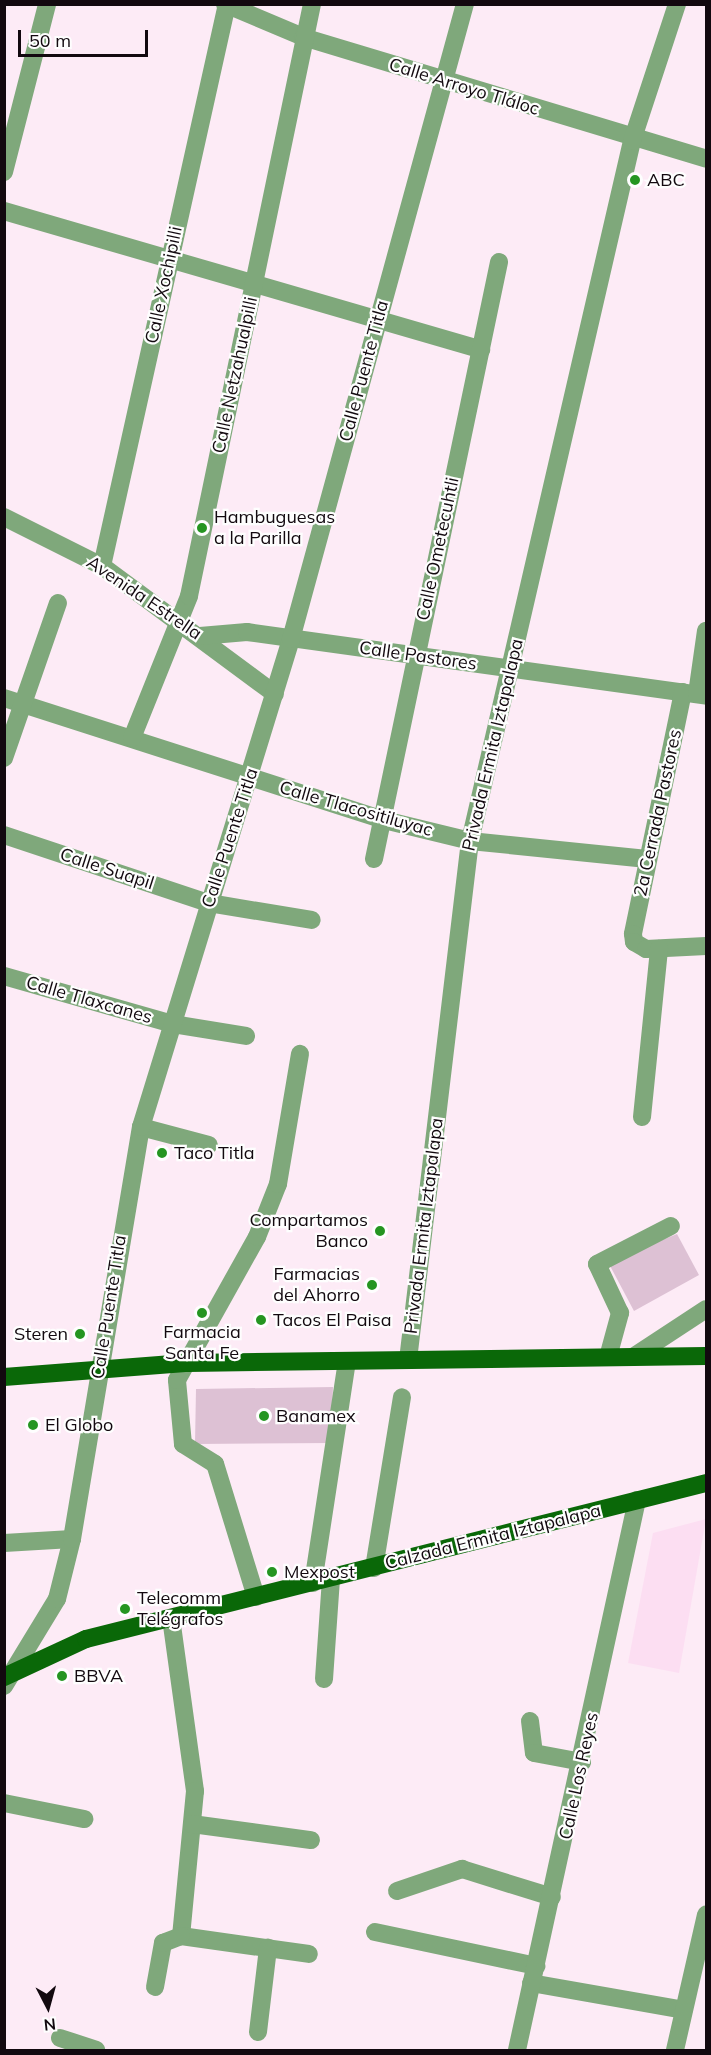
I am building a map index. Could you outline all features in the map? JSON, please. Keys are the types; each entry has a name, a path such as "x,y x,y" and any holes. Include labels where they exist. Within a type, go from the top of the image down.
{"main road":[{"path":"4,1377 100,1367 188,1363 706,1356"},
{"name":"Calzada Ermita Iztapalapa","path":"11,1674 86,1639 706,1483"}],"street":[{"path":"4,172 47,4"},
{"name":"Calle Netzahualpilli","path":"132,738 179,619 255,283 303,36 312,4"},
{"name":"Calle Puente Titla","path":"4,1686 57,1599 72,1539 141,1127 291,639 442,80 465,4"},
{"name":"Privada Ermita Iztapalapa","path":"408,1360 470,841 632,141 677,4"},
{"name":"Calle Arroyo Tláloc","path":"226,5 303,36 632,141 706,159"},
{"name":"Calle Xochipilli","path":"102,566 226,5"},
{"path":"4,211 481,350"},
{"name":"Calle Ometecuhtli","path":"374,860 499,262"},
{"name":"Avenida Estrella","path":"4,517 102,566 179,619 275,693"},
{"path":"4,758 13,701 58,603"},
{"name":"2a Cerrada Pastores","path":"659,949 646,949 634,942 633,934 647,860 696,694 706,631"},
{"name":"Calle Pastores","path":"200,636 247,632 696,694"},
{"name":"Calle Tlacositiluyac","path":"13,701 384,820 470,841 647,860"},
{"name":"Calle Suapil","path":"4,835 209,903 312,920"},
{"path":"642,1117 659,949 706,946"},
{"name":"Calle Tlaxcanes","path":"4,976 173,1024 246,1036"},
{"path":"256,1597 215,1464 183,1444 177,1380 258,1237 278,1184 300,1054"},
{"path":"141,1127 209,1145"},
{"path":"609,1358 620,1312 597,1264 671,1226"},
{"path":"633,1357 706,1309"},
{"path":"324,1679 322,1581 347,1362"},
{"path":"374,1568 402,1397"},
{"name":"Calle Los Reyes","path":"517,2050 582,1762 637,1500"},
{"path":"4,1543 72,1539"},
{"path":"171,1618 195,1791 182,1936"},
{"path":"530,1721 534,1753 582,1762"},
{"path":"4,1803 84,1819"},
{"path":"192,1824 311,1840"},
{"path":"397,1891 462,1869 552,1897"},
{"path":"675,2050 706,1915"},
{"path":"375,1932 534,1974 684,2010"},
{"path":"155,1987 163,1943 182,1936 309,1954"},
{"path":"258,2032 268,1948"},
{"path":"60,2038 96,2050"}],"shaded area":[{"path":"706,1519 679,1673 628,1663 653,1533"}],"building":[{"path":"677,1234 699,1275 634,1311 608,1262"},
{"name":"Banamex","path":"333,1387 331,1443 195,1444 196,1389"}],"place":[{"name":"ABC","path":"635,180"},
{"name":"Hambuguesas a la Parilla","path":"202,528"},
{"name":"Taco Titla","path":"162,1153"},
{"name":"Compartamos Banco","path":"380,1231"},
{"name":"Farmacias del Ahorro","path":"372,1285"},
{"name":"Farmacia Santa Fe","path":"202,1313"},
{"name":"Tacos El Paisa","path":"261,1320"},
{"name":"Steren","path":"80,1334"},
{"name":"Banamex","path":"264,1416"},
{"name":"El Globo","path":"33,1425"},
{"name":"Mexpost","path":"272,1572"},
{"name":"Telecomm Telégrafos","path":"125,1609"},
{"name":"BBVA","path":"62,1676"}]}
